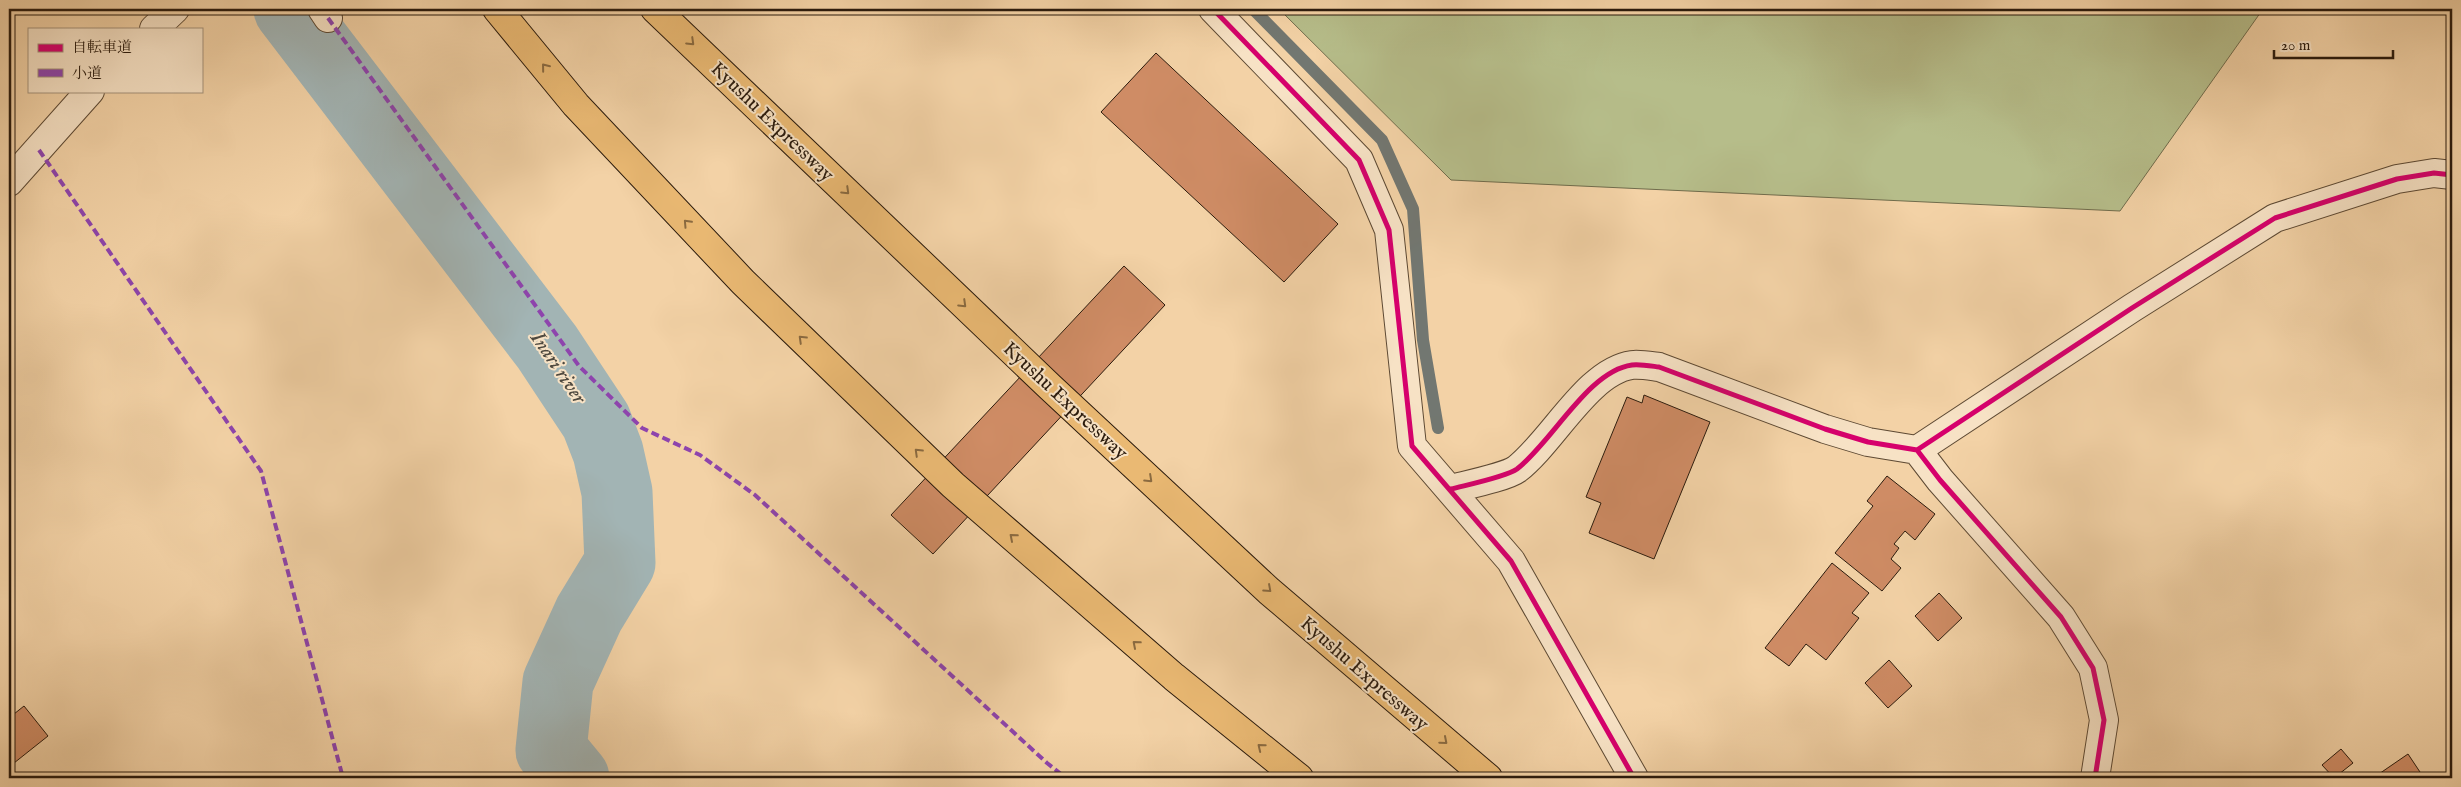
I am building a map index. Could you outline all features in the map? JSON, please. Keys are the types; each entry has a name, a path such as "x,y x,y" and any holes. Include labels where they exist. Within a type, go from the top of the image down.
{"highway":[{"path":"497,9 576,105 736,274 953,486 1174,677 1299,778"},
{"name":"Kyushu Expressway","path":"656,9 1035,372 1262,584 1488,778"}],"street":[{"path":"155,28 175,9"},
{"path":"1213,9 1359,160 1389,230 1412,446 1511,561 1634,778"},
{"path":"9,182 89,92"},
{"path":"1451,490 1515,471 1536,453 1594,385 1608,373 1632,365 1659,367 1825,429 1868,442 1917,450 2132,308 2275,218 2397,179 2434,173 2452,175"},
{"path":"1917,450 1940,480 2061,617 2092,668 2104,720 2095,778"}],"green space":[{"path":"1279,9 2263,9 2120,211 1451,180"}],"building":[{"path":"1156,53 1338,224 1284,282 1101,112"},
{"path":"1124,266 1165,305 933,554 891,515"},
{"path":"1644,395 1710,422 1654,559 1589,533 1601,503 1586,497 1627,397 1642,403"},
{"path":"1887,476 1935,514 1915,540 1905,531 1894,544 1899,548 1891,559 1901,568 1882,591 1835,553 1873,506 1867,501"},
{"path":"1832,563 1869,593 1852,613 1859,618 1826,660 1806,644 1789,666 1765,648"},
{"path":"1939,593 1962,618 1938,641 1915,616"},
{"path":"1889,660 1912,686 1888,708 1865,683"},
{"path":"24,706 48,736 9,767 9,718"},
{"path":"2341,749 2353,763 2334,778 2322,765"},
{"path":"2408,754 2424,778 2373,778"}],"waterway":[{"name":"Inari river","path":"289,9 547,347 596,421 608,452 617,492 620,563 589,614 558,682 551,750 574,778"},
{"path":"1253,9 1382,140 1413,209 1423,340 1438,428"}],"marked path":[{"path":"328,18 579,366 642,428 700,455 755,495 1047,763 1066,778"},
{"path":"39,150 261,471 343,778"}],"cycle path":[{"path":"1213,9 1359,160 1389,230 1412,446 1511,561 1634,778"},
{"path":"1451,489 1495,478 1517,469 1544,442 1586,393 1616,370 1632,365 1659,367 1825,429 1868,442 1917,450 2132,308 2275,218 2397,179 2434,173 2452,175"},
{"path":"1917,450 1940,480 2061,617 2093,668 2104,720 2095,778"}]}
